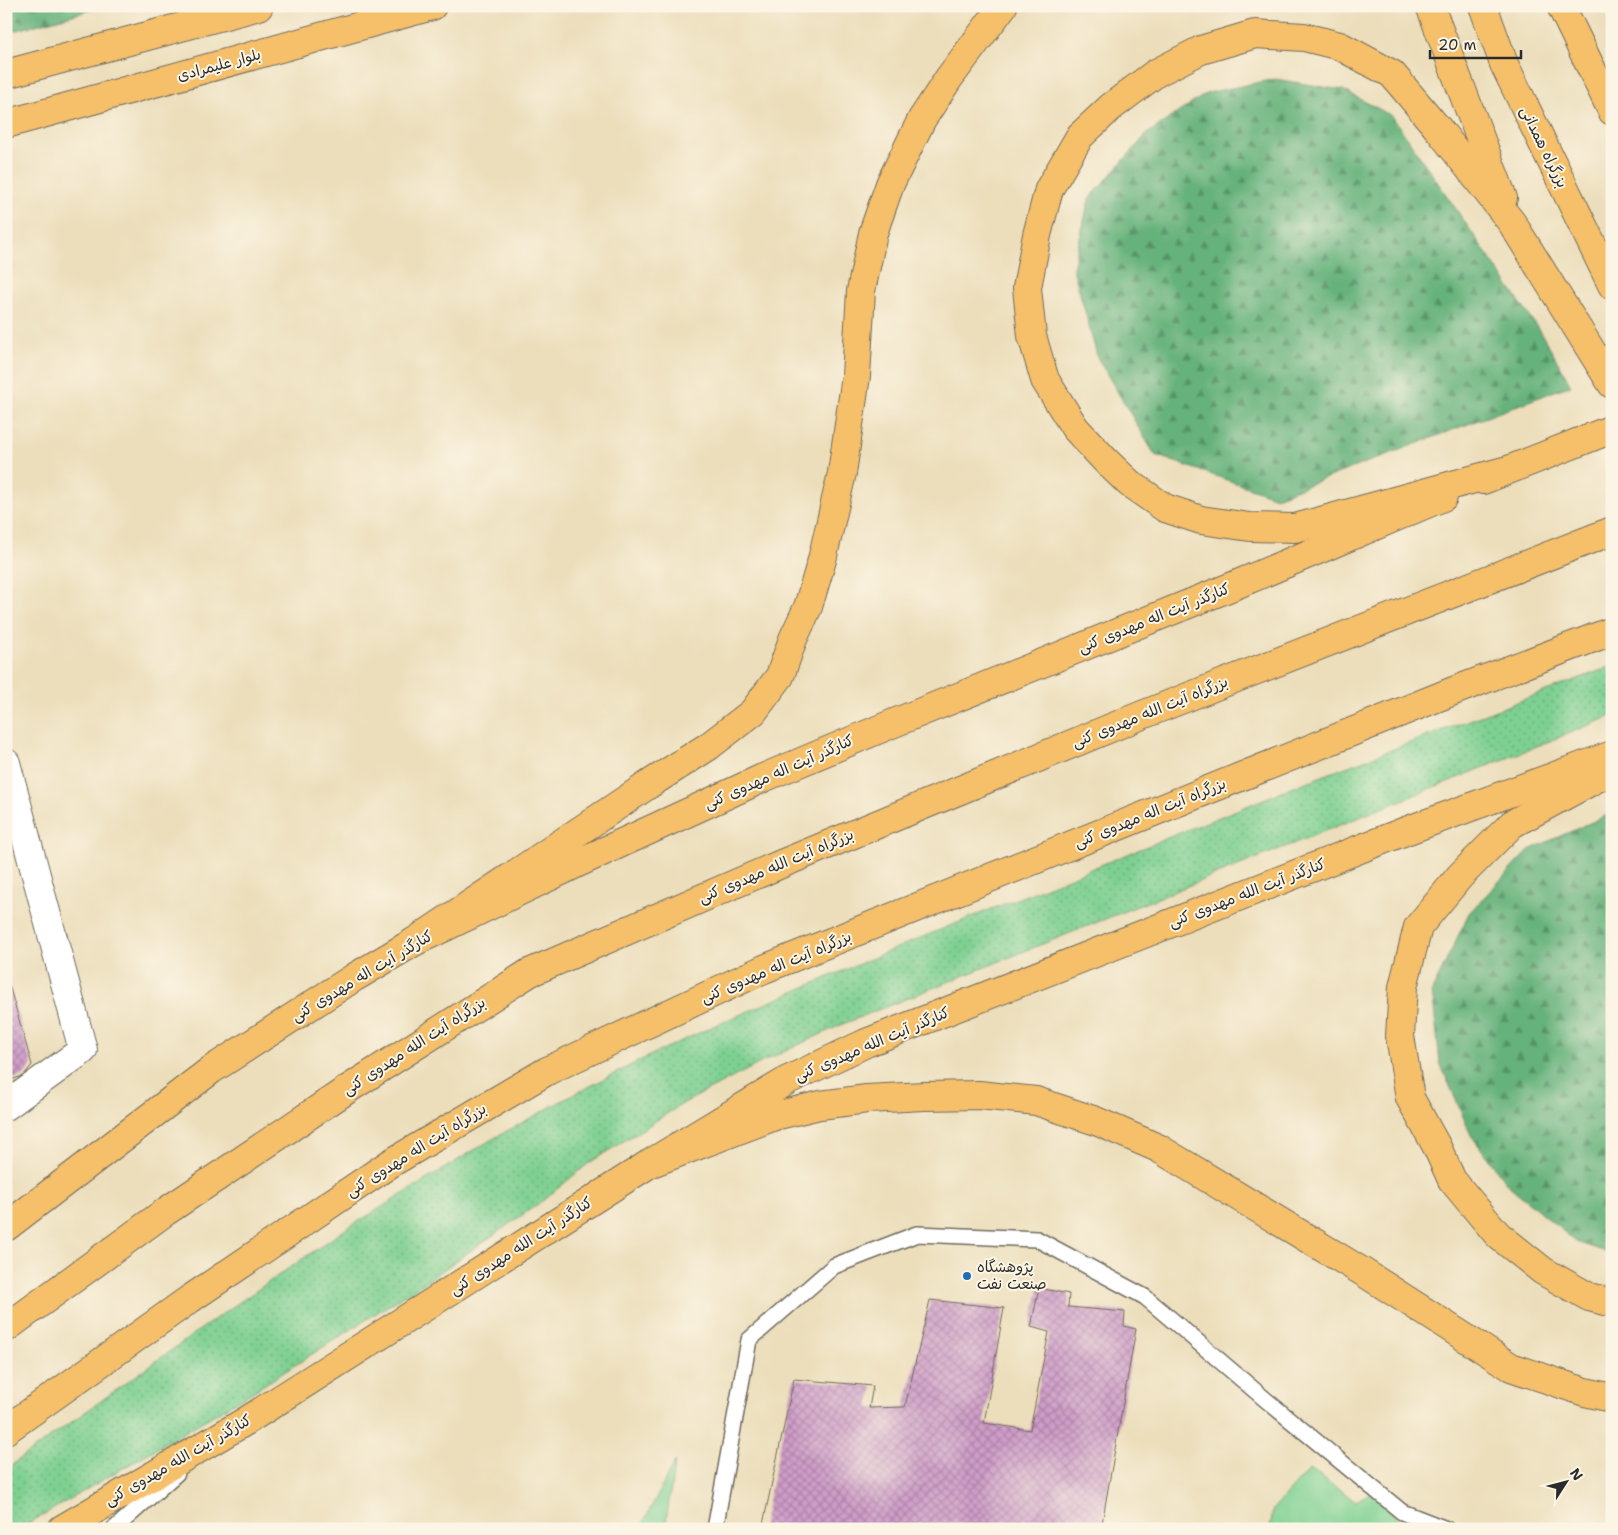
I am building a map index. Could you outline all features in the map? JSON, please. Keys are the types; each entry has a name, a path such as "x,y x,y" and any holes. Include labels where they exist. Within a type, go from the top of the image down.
{"main road":[{"path":"6,74 259,6"},
{"name":"بلوار علیمرادی","path":"6,124 432,6"},
{"path":"414,942 709,746 753,712 780,676 793,639 808,607 822,560 842,472 856,376 861,291 873,233 890,184 922,119 949,78 1003,6"},
{"path":"1430,6 1512,223"},
{"name":"بزرگراه همدانی","path":"1483,6 1504,64 1612,285"},
{"path":"1561,6 1612,111"},
{"path":"1504,470 1295,528 1250,527 1201,520 1165,508 1129,483 1075,428 1045,380 1032,336 1027,288 1037,235 1049,189 1080,136 1111,107 1156,73 1201,50 1255,34 1304,38 1340,46 1392,74 1440,131 1512,223 1612,384"},
{"name":"کنارگذر آیت اله مهدوی کنی","path":"6,1227 211,1070 347,982 414,942 578,863 763,778 894,722 1234,586 1504,470 1612,428"},
{"name":"بزرگراه آیت الله مهدوی کنی","path":"6,1328 172,1207 348,1089 528,973 781,864 1133,719 1612,531"},
{"name":"بزرگراه آیت اله مهدوی کنی","path":"6,1430 190,1299 390,1163 547,1071 764,969 1451,692 1612,631"},
{"name":"کنارگذر آیت الله مهدوی کنی","path":"62,1529 213,1440 397,1326 649,1164 788,1080 866,1044 1402,832 1612,755"},
{"path":"1612,770 1512,824 1460,876 1418,927 1403,987 1400,1036 1410,1098 1437,1147 1452,1180 1498,1235 1543,1271 1589,1297 1612,1303"},
{"path":"649,1164 775,1116 867,1098 980,1095 1036,1100 1096,1121 1158,1148 1363,1272 1511,1367 1585,1392 1612,1398"}],"street":[{"path":"6,763 83,1050 6,1106"}],"lane":[{"path":"715,1529 749,1340 834,1266 917,1234 1037,1239 1145,1298 1402,1512 1446,1529"},
{"path":"114,1529 213,1440"}],"green space":[{"path":"6,6 106,6 6,33"},
{"path":"1275,79 1343,90 1392,116 1541,333 1571,385 1276,497 1155,455 1098,359 1073,268 1089,199 1148,133 1207,93"},
{"path":"1612,666 1612,716 843,1024 764,1061 684,1103 589,1163 541,1202 427,1281 251,1393 19,1529 6,1529 6,1469 212,1321 343,1231 489,1141 563,1100 647,1057 718,1024 925,936 1296,786"},
{"path":"1612,813 1612,1254 1576,1242 1507,1184 1471,1135 1440,1063 1432,991 1469,913 1529,850"},
{"path":"675,1461 665,1529 640,1529"},
{"path":"1309,1469 1356,1501 1375,1490 1405,1529 1270,1529 1273,1509"}],"building":[{"path":"7,978 32,1065 23,1076 6,1081"},
{"path":"1039,1288 1069,1294 1068,1307 1125,1312 1124,1326 1136,1329 1101,1529 762,1529 794,1379 873,1386 869,1408 905,1407 930,1300 1004,1308 984,1423 1030,1430 1049,1332 1031,1327"}],"place":[{"name":"پژوهشگاه صنعت نفت","path":"967,1276"}]}
